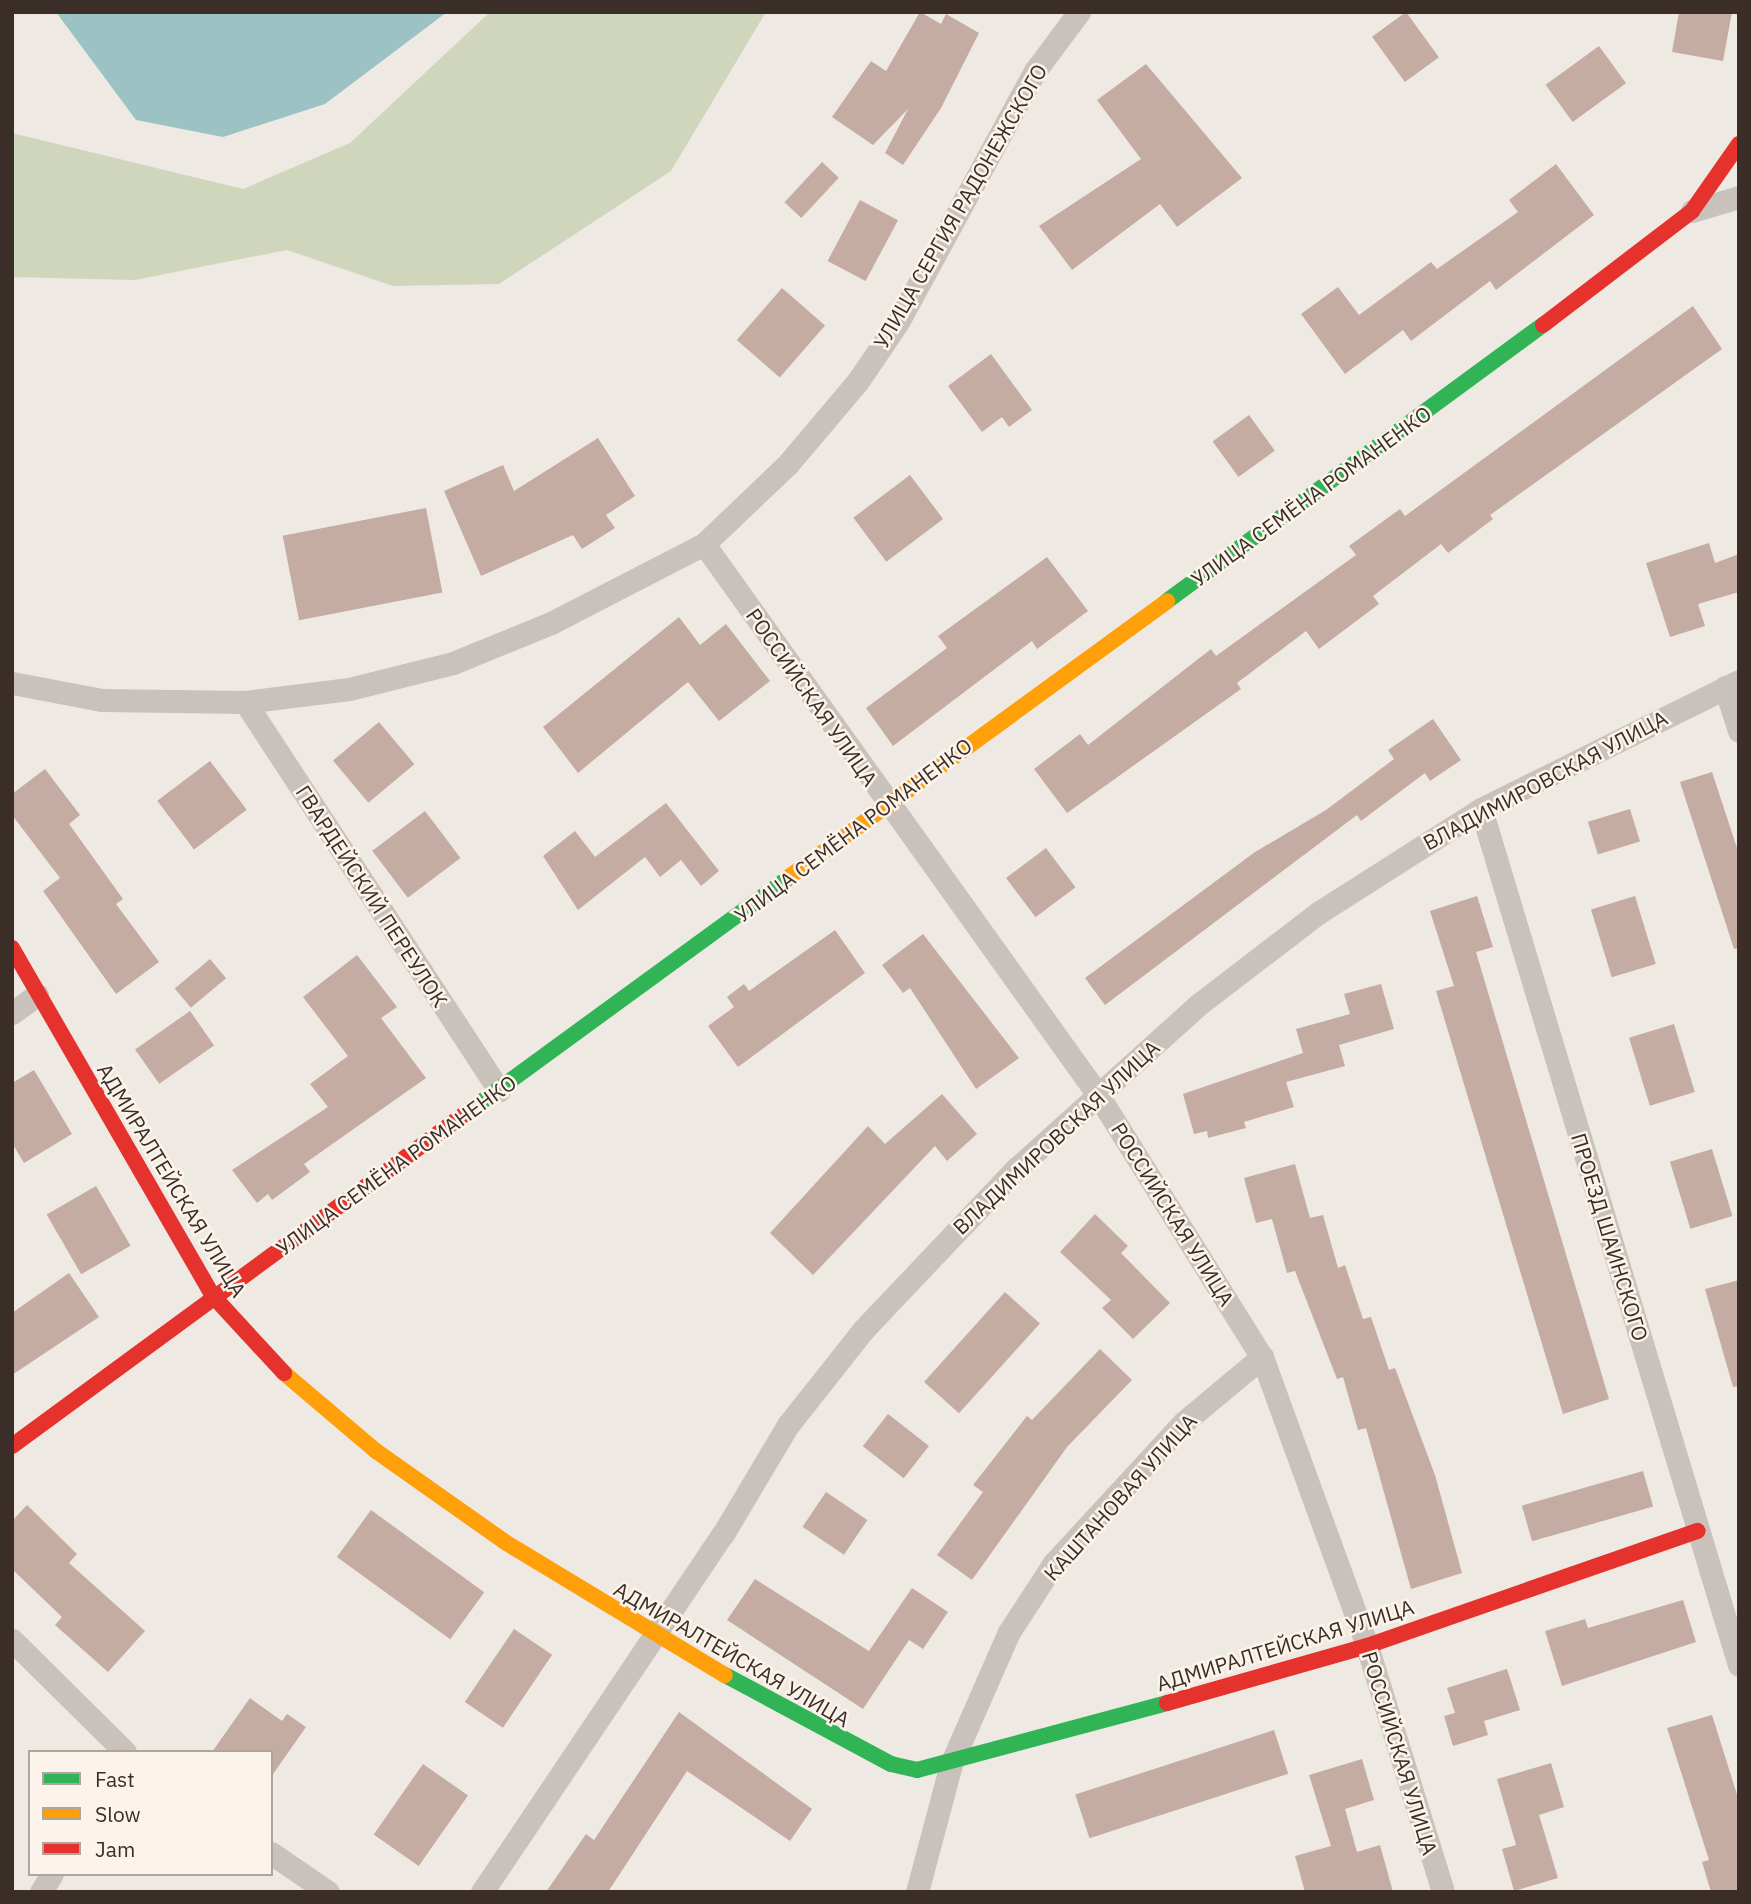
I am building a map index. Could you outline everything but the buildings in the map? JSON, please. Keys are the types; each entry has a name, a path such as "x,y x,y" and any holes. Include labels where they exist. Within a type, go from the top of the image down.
{"street":[{"name":"УЛИЦА СЕРГИЯ РАДОНЕЖСКОГО","path":"12,683 102,700 245,702 349,689 453,663 642,581 704,544 787,465 858,381 898,322 1035,71 1079,12"},
{"name":"УЛИЦА СЕМЁНА РОМАНЕНКО","path":"12,1446 887,803 1290,513 1692,211 1739,144"},
{"name":"УЛИЦА СЕМЁНА РОМАНЕНКО","path":"1692,211 1739,197"},
{"name":"РОССИЙСКАЯ УЛИЦА","path":"704,544 1098,1095 1262,1357 1367,1646 1443,1892"},
{"path":"1732,684 1739,731"},
{"name":"ВЛАДИМИРОВСКАЯ УЛИЦА","path":"482,1892 654,1637 788,1425 863,1330 1017,1168 1198,1005 1318,913 1481,808 1732,684"},
{"name":"ГВАРДЕЙСКИЙ ПЕРЕУЛОК","path":"245,702 499,1090"},
{"name":"ПРОЕЗД ШАИНСКОГО","path":"1481,808 1739,1665"},
{"name":"АДМИРАЛТЕЙСКАЯ УЛИЦА","path":"12,948 213,1296 272,1363 376,1451 654,1637 891,1764 917,1770 951,1764 1367,1646 1698,1531"},
{"path":"12,1013 37,995"},
{"name":"КАШТАНОВАЯ УЛИЦА","path":"918,1891 951,1764 1009,1632 1054,1563 1184,1422 1262,1357"},
{"path":"12,1640 123,1750"},
{"path":"273,1854 328,1892"},
{"path":"41,1892 51,1876"}],"green space":[{"path":"490,12 766,12 671,171 499,284 393,286 287,250 135,280 12,277 12,133 243,189 350,143"}],"water":[{"path":"56,12 447,12 325,104 223,137 136,120"}],"traffic: fast":[{"path":"1167,601 1543,325"},
{"path":"470,1110 789,877"},
{"path":"725,1675 891,1764 917,1770 1167,1703"}],"traffic: slow":[{"path":"789,877 1167,601"},
{"path":"284,1373 376,1451 505,1542 725,1675"}],"traffic: jam":[{"path":"1543,325 1692,211 1739,144"},
{"path":"12,948 213,1296 284,1373"},
{"path":"12,1446 470,1110"},
{"path":"1167,1703 1367,1646 1698,1531"}]}
